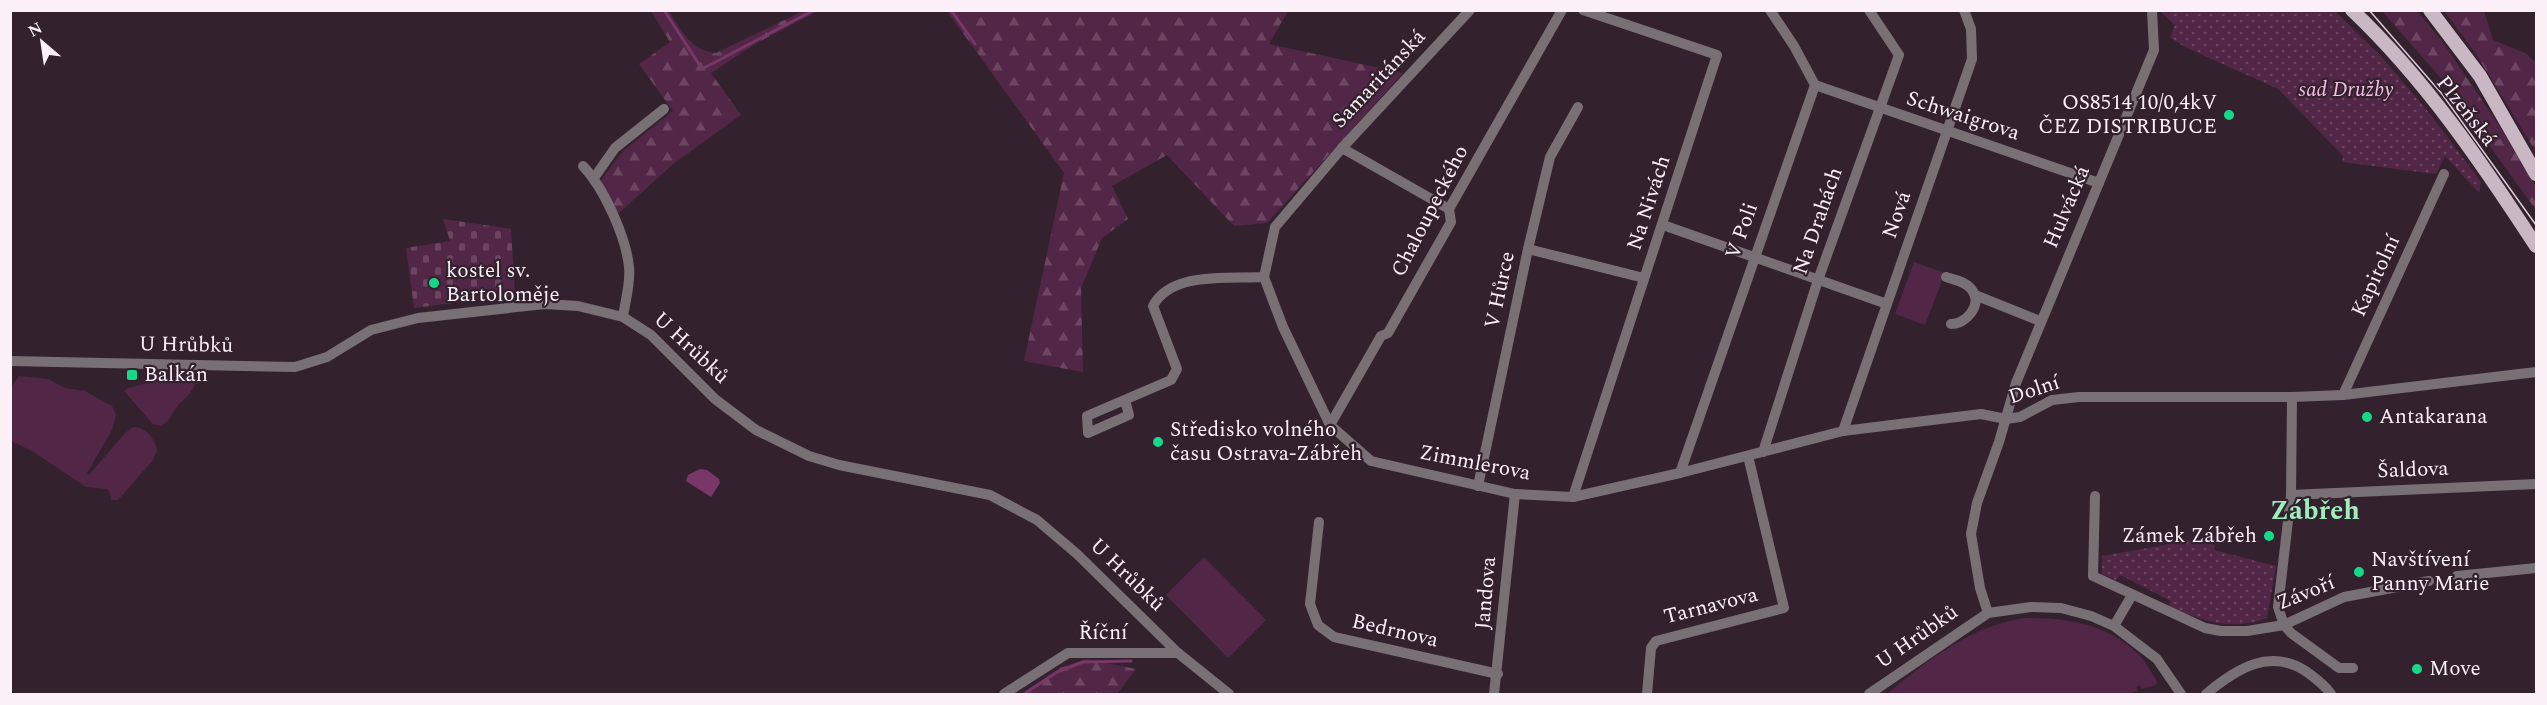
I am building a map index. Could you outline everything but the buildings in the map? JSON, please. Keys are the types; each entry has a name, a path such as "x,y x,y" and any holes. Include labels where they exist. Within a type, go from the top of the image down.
{"main road":[{"name":"Plzeňská","path":"2352,10 2382,38 2433,101 2492,178 2536,246"},
{"name":"Plzeňská","path":"2430,10 2480,76 2536,174"}],"street":[{"name":"Samaritánská","path":"1342,147 1470,10"},
{"name":"Chaloupeckého","path":"1330,426 1381,336 1388,333 1451,222 1449,209 1562,10"},
{"name":"Na Nivách","path":"1573,497 1644,278 1664,225 1717,55 1583,10"},
{"path":"1770,10 1794,46 1815,85"},
{"name":"Na Drahách","path":"1763,452 1818,280 1878,108 1899,55 1869,10"},
{"name":"Nová","path":"1843,431 1972,59 1971,29 1964,10"},
{"name":"Hulvácká","path":"2006,419 2014,387 2040,321 2154,50 2152,10"},
{"name":"Schwaigrova","path":"1815,85 1878,108 1948,129 2098,183"},
{"name":"V Poli","path":"1680,473 1815,85"},
{"name":"V Hůrce","path":"1478,486 1528,249 1550,157 1578,107"},
{"path":"594,178 615,148 664,109"},
{"path":"1125,400 1129,415 1088,433 1087,416 1172,380 1177,369 1153,306 1159,295 1185,281 1264,277 1275,227 1342,147 1449,209"},
{"path":"583,166 594,178 620,232 629,267 623,317"},
{"name":"Kapitolní","path":"2343,395 2444,174"},
{"path":"1664,225 1887,304"},
{"path":"1528,249 1644,278"},
{"name":"Zimmlerova","path":"1264,277 1283,327 1330,426 1371,461 1515,494 1573,497 1680,473 1843,431 1981,414 2006,419"},
{"path":"1946,277 1972,288 1975,295 1974,307 1968,319 1960,324 1951,324"},
{"path":"1975,295 2040,321"},
{"name":"U Hrůbků","path":"10,361 295,367 327,357 371,330 418,318 545,304 578,306 623,317 651,335 715,399 756,430 809,456 839,465 990,495 1037,520 1077,554 1178,653 1228,694"},
{"name":"Dolní","path":"1988,613 1980,588 1971,534 1977,503 2006,419 2020,417 2052,400 2079,397 2343,395 2536,372"},
{"path":"2292,397 2291,495 2278,607 2284,624 2291,633 2339,668 2354,668"},
{"name":"Tarnavova","path":"1647,694 1651,648 1656,641 1784,608 1748,456"},
{"name":"Šaldova","path":"2291,495 2536,484"},
{"name":"Jandova","path":"1494,694 1498,674 1515,494"},
{"name":"Závoří","path":"2095,496 2094,576 2205,628 2221,631 2247,631 2284,624 2344,597 2430,580"},
{"name":"Bedrnova","path":"1319,522 1310,604 1318,625 1334,637 1498,674"},
{"path":"2457,576 2536,568"},
{"path":"2114,626 2132,595"},
{"path":"1988,613 2031,607 2061,608 2091,616 2114,626 2157,659 2181,694"},
{"name":"U Hrůbků","path":"1869,694 1988,613"},
{"name":"Říční","path":"1004,694 1068,653 1178,653"},
{"path":"2206,694 2236,672 2265,660 2287,662 2301,668 2331,694"}],"green space":[{"path":"651,11 669,11 693,44 716,53 803,11 818,11 755,44 711,73 741,115 673,164 618,214 601,180 623,151 673,111 639,64 670,42"},
{"path":"947,11 1288,11 1269,44 1403,73 1267,223 1234,226 1167,155 1112,186 1128,219 1102,238 1081,288 1083,372 1024,361 1064,173"},
{"name":"sad Družby","path":"2160,11 2335,11 2380,55 2430,114 2481,182 2479,193 2445,156 2436,174 2342,162 2343,156 2278,89 2185,47 2170,37 2175,25"},
{"path":"2382,11 2417,11 2442,41 2502,130 2536,187 2536,210 2439,76"},
{"path":"2444,11 2484,11 2493,40 2525,53 2536,63 2536,152 2476,54"},
{"path":"443,219 511,229 515,295 414,308 406,248 450,241"},
{"path":"1914,262 1945,273 1925,325 1895,314"},
{"path":"177,375 195,376 197,380 190,393 161,426 153,424 124,391 128,388"},
{"path":"19,376 48,379 65,388 85,391 112,406 116,415 112,430 87,473 89,475 125,433 133,427 142,429 152,438 157,450 153,460 118,500 111,500 107,489 86,487 32,451 11,441 11,387"},
{"path":"2173,538 2215,545 2214,550 2276,566 2267,618 2240,624 2205,620 2168,607 2171,601 2120,575 2116,580 2102,574 2102,556 2165,545"},
{"path":"1204,557 1266,620 1228,658 1166,595"},
{"path":"2024,618 2070,621 2113,635 2141,657 2157,681 2156,685 2142,689 2140,685 2136,687 2138,691 2130,694 1887,694 1918,669 1968,637 2005,622"},
{"path":"1087,659 1136,669 1117,694 1021,694 1060,668"}],"shaded area":[{"path":"700,469 707,470 719,479 720,483 711,497 686,481 688,475"}],"waterway":[{"path":"664,10 702,69 814,10"},
{"path":"951,10 975,44"},
{"path":"1024,694 1057,672 1083,662 1131,661"}],"tram line":[{"path":"2369,10 2442,94 2536,225"}],"place":[{"name":"OS8514 10/0,4kV ČEZ DISTRIBUCE","path":"2229,115"},
{"name":"kostel sv. Bartoloměje","path":"434,283"},
{"name":"Balkán","path":"132,375"},
{"name":"Antakarana","path":"2367,417"},
{"name":"Středisko volného času Ostrava-Zábřeh","path":"1158,442"},
{"name":"Zámek Zábřeh","path":"2269,536"},
{"name":"Navštívení Panny Marie","path":"2359,572"},
{"name":"Move","path":"2417,669"}],"district":[{"name":"Zábřeh","path":"2315,511"}]}
